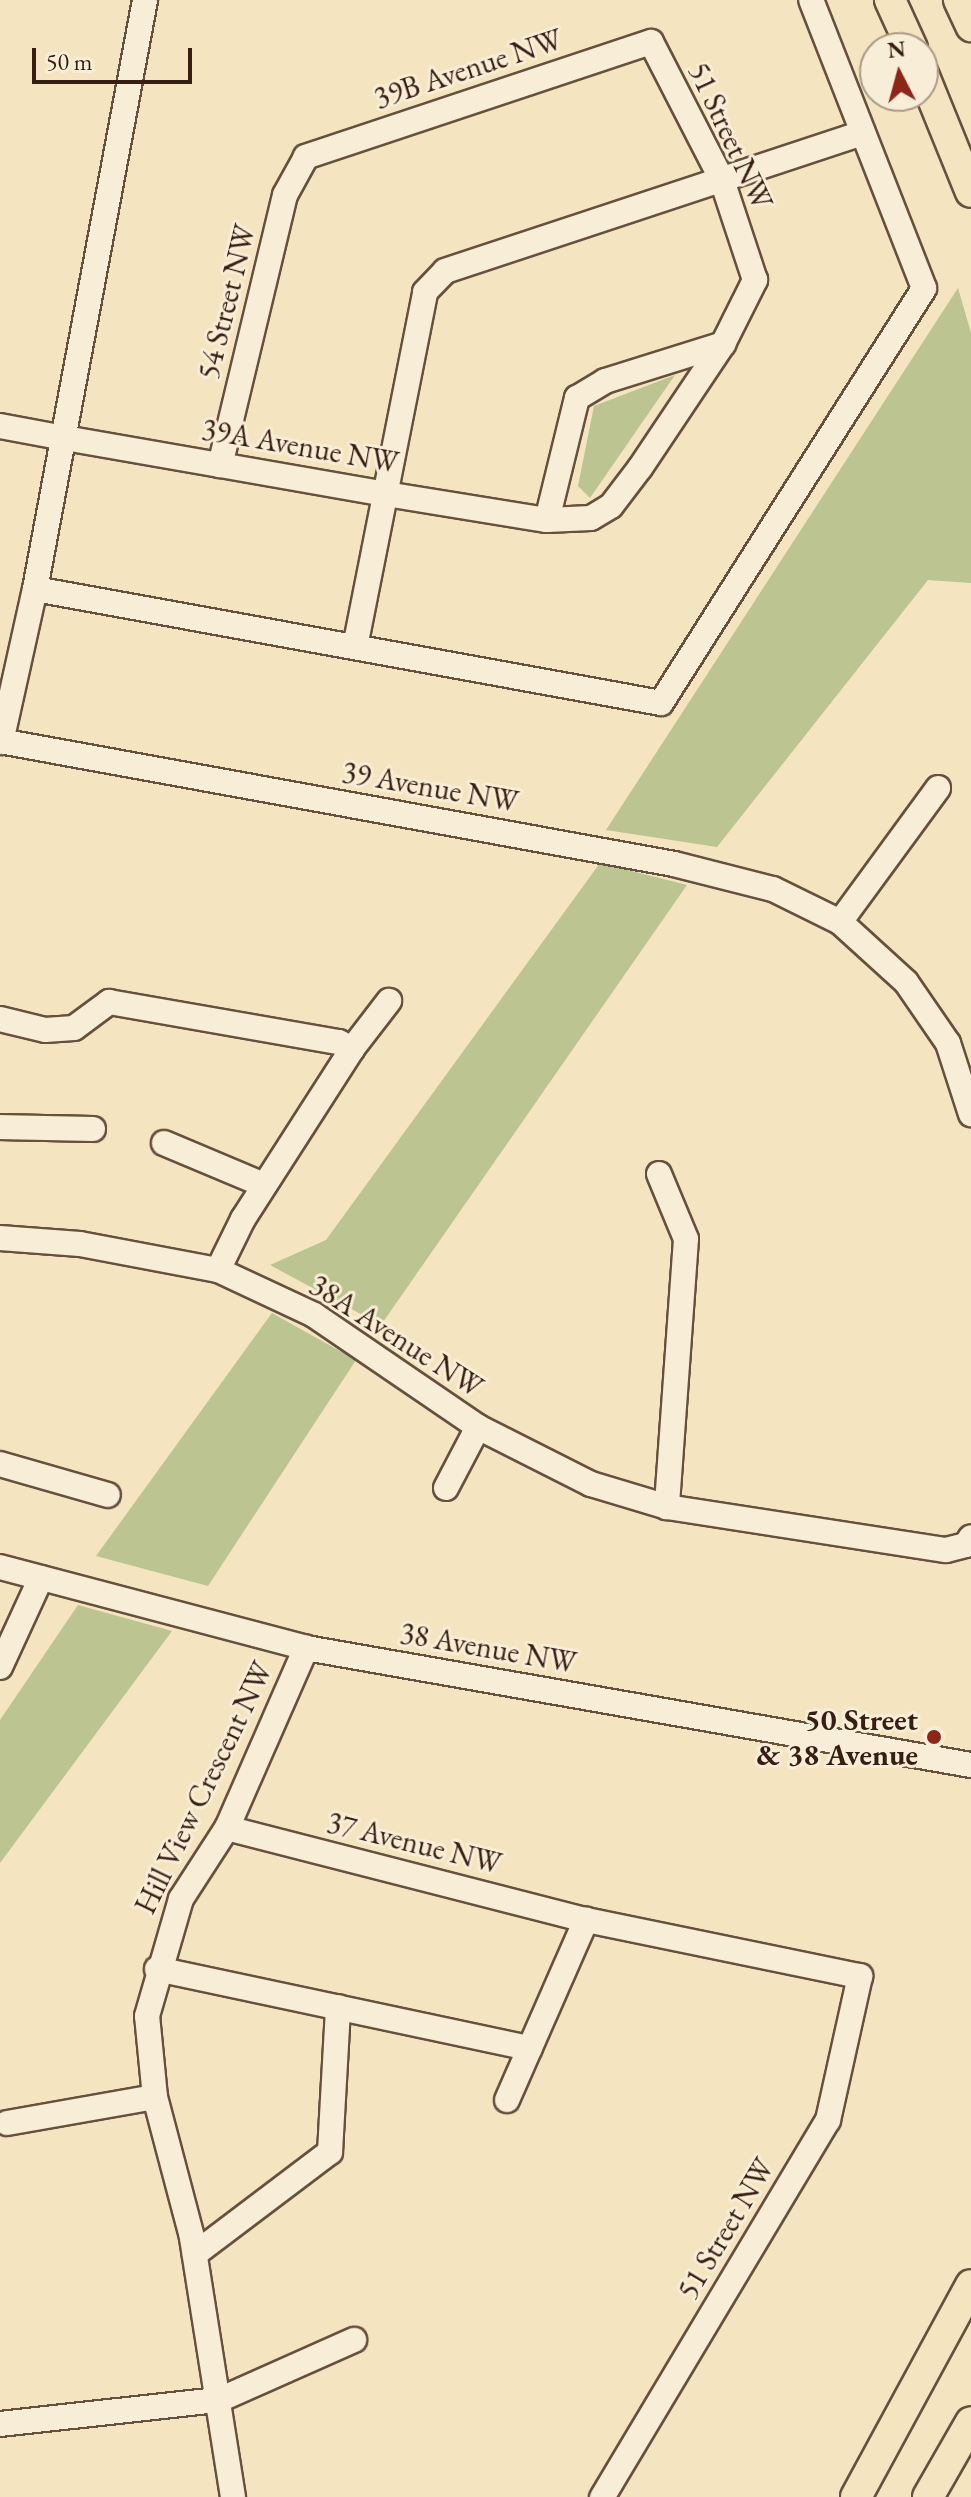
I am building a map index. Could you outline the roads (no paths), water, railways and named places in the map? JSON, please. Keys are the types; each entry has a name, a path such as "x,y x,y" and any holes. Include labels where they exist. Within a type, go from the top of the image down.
{"main road":[{"path":"890,0 905,32"},
{"path":"959,0 971,26"},
{"path":"938,112 971,192"},
{"path":"856,2497 971,2285"},
{"path":"928,2497 971,2422"}],"street":[{"path":"35,589 661,703 924,288 811,0"},
{"path":"0,742 35,589 59,437 151,2"},
{"name":"39B Avenue NW","path":"306,157 651,42"},
{"name":"51 Street NW","path":"591,518 611,506 640,468 723,344 755,280 722,180 651,42"},
{"path":"355,647 425,292 445,271 863,133"},
{"name":"54 Street NW","path":"220,465 285,195 306,157"},
{"path":"547,520 577,398 605,381 723,344"},
{"name":"39A Avenue NW","path":"0,426 547,520 591,518"},
{"name":"39 Avenue NW","path":"0,742 674,864 773,889 840,922 906,982 948,1043 971,1114"},
{"path":"840,922 938,788"},
{"path":"218,1270 264,1185 352,1049 389,1001"},
{"path":"0,1019 45,1030 74,1028 109,1002 339,1042 352,1049"},
{"path":"0,1127 93,1129"},
{"path":"164,1143 264,1185"},
{"path":"659,1174 686,1239 667,1507"},
{"name":"38A Avenue NW","path":"0,1238 80,1244 218,1270 314,1315 478,1427 591,1484 667,1507 946,1550 968,1541"},
{"name":"38A Avenue NW","path":"446,1488 478,1427"},
{"path":"0,1464 108,1495"},
{"name":"38 Avenue NW","path":"0,1567 306,1648 971,1765"},
{"path":"0,1667 7,1635 41,1578"},
{"name":"Hill View Crescent NW","path":"233,2497 195,2254 155,2097 147,2016 157,1969 181,1899 227,1828 306,1648"},
{"name":"37 Avenue NW","path":"227,1828 586,1920 860,1976"},
{"path":"507,2100 586,1920"},
{"path":"157,1969 530,2048"},
{"name":"51 Street NW","path":"602,2497 828,2120 860,1976"},
{"path":"195,2254 330,2152 338,2007"},
{"path":"7,2123 155,2097"},
{"path":"0,2424 219,2400 354,2340"}],"place":[{"name":"50 Street & 38 Avenue","path":"934,1737"}]}
